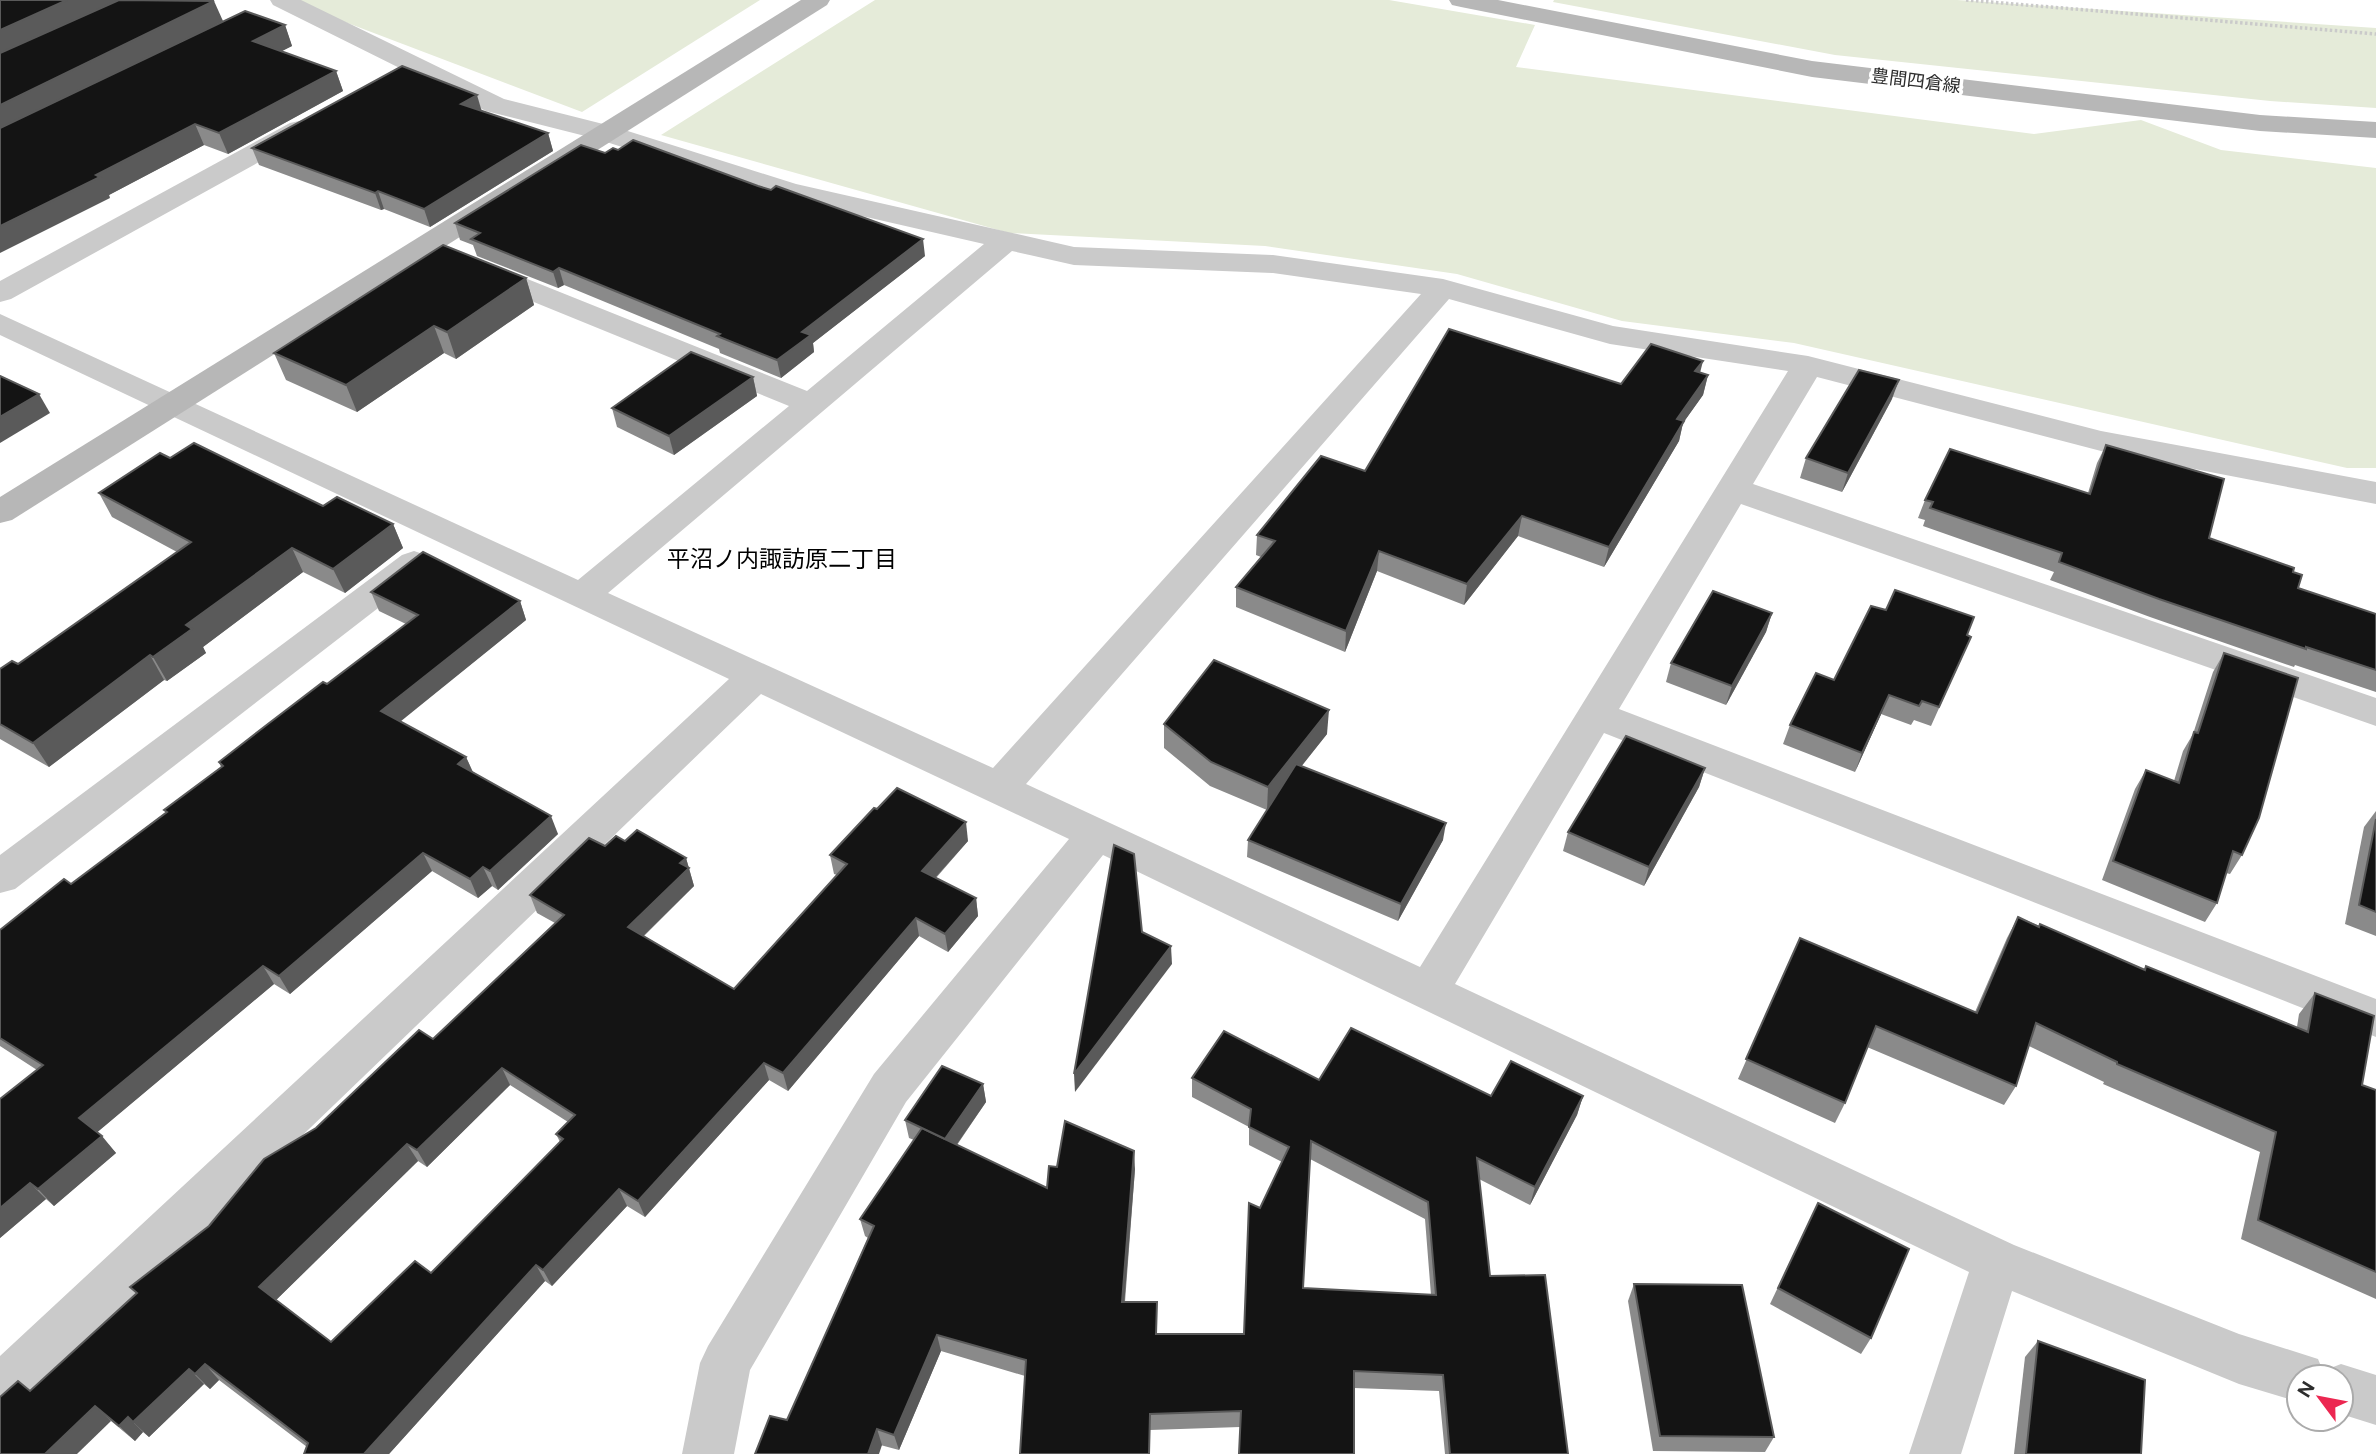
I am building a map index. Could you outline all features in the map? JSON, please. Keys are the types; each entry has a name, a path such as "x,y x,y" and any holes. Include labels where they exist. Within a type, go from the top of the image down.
{"street":[{"path":"0,512 818,0"},
{"name":"豊間四倉線","path":"1461,0 1812,69 2260,123 2376,130"},
{"path":"277,5 401,73 495,105 606,133 789,191 1074,257 1273,264 1443,288 1610,335 1808,365 2101,441 2376,493"},
{"path":"0,293 316,120"},
{"path":"583,595 1006,241"},
{"path":"423,247 812,404"},
{"path":"999,788 1443,288"},
{"path":"0,323 450,535 999,788 1997,1261 2239,1359 2285,1373"},
{"path":"1427,993 1808,365"},
{"path":"1733,489 2376,712"},
{"path":"0,877 450,535"},
{"path":"0,1391 756,676"},
{"path":"1596,715 2376,1018"},
{"path":"708,1454 726,1363 890,1088 1096,835"},
{"path":"1935,1454 1997,1261"},
{"path":"2355,1393 2376,1400"}],"path":[{"path":"1966,0 2376,34"}],"green space":[{"path":"287,0 760,0 582,112"},
{"path":"875,0 1389,0 1535,25 1516,67 2034,134 2141,120 2221,150 2376,168 2376,468 2347,468 1794,343 1622,321 1457,274 1265,246 1009,233 661,135"},
{"path":"1957,0 2376,28 2376,108 2270,101 1835,55 1553,2"}],"building":[{"path":"0,0 67,0 0,30"},
{"path":"119,0 214,1 0,105 0,53"},
{"path":"245,11 285,25 253,41 336,71 219,133 195,124 96,175 100,177 0,226 0,128"},
{"path":"402,66 477,95 461,104 548,133 424,209 252,148"},
{"path":"633,140 758,186 771,190 776,186 923,239 802,332 811,335 777,360 559,268 553,272 471,239 480,233 455,223 581,145 605,153 613,148 618,150"},
{"path":"443,245 526,278 447,332 434,326 346,385 274,353"},
{"path":"1449,329 1621,384 1651,344 1703,361 1695,371 1708,375 1677,419 1684,421 1609,547 1522,516 1467,584 1379,551 1346,631 1236,587 1275,541 1257,535 1321,456 1365,471"},
{"path":"691,352 753,377 669,436 612,408"},
{"path":"1859,370 1899,380 1848,473 1806,458"},
{"path":"0,376 39,394 0,417"},
{"path":"194,443 323,506 337,497 393,524 333,569 292,548 186,625 192,629 153,657 150,655 33,743 0,724 0,669 12,661 18,664 191,542 99,493 160,453 170,458"},
{"path":"2106,445 2224,479 2209,538 2294,568 2293,572 2302,575 2298,588 2376,614 2376,670 2159,599 2059,562 2062,553 1930,508 1933,502 1925,500 1950,449 2090,494"},
{"path":"423,552 520,601 381,711 466,757 458,764 551,816 490,871 483,867 470,879 423,853 279,976 263,966 79,1118 102,1136 38,1189 30,1183 0,1208 0,1099 43,1065 0,1038 0,930 64,879 71,884 167,812 164,810 223,766 219,762 323,682 327,684 418,615 371,592"},
{"path":"1895,590 1974,617 1967,635 1971,637 1939,707 1922,701 1919,706 1889,695 1862,753 1790,725 1816,673 1834,680 1871,606 1886,610"},
{"path":"1713,591 1772,613 1732,686 1671,663"},
{"path":"2224,653 2298,678 2259,818 2242,855 2233,851 2217,903 2113,861 2146,770 2179,783 2194,732 2198,733"},
{"path":"1214,660 1329,710 1268,787 1211,762 1164,724"},
{"path":"1626,736 1705,768 1649,867 1568,832"},
{"path":"1296,764 1446,823 1401,904 1248,840"},
{"path":"897,788 966,822 922,871 976,898 945,934 916,918 783,1073 764,1063 638,1201 619,1189 543,1270 536,1265 364,1454 304,1454 308,1443 205,1364 195,1374 189,1369 133,1422 128,1417 119,1426 95,1406 45,1454 0,1454 0,1397 18,1381 30,1391 137,1293 130,1287 209,1226 264,1159 316,1128 419,1030 433,1039 564,915 530,895 589,838 605,846 616,836 625,841 637,830 686,858 680,863 689,868 628,927 734,989 847,864 830,855 874,808 877,809","holes":["502,1068 575,1115 556,1134 563,1139 431,1273 415,1261 331,1342 259,1287 407,1144 417,1150"]},
{"path":"2376,819 2376,912 2359,905"},
{"path":"1114,845 1134,854 1142,932 1171,946 1074,1074"},
{"path":"2018,917 2145,970 2146,966 2308,1032 2315,993 2374,1016 2362,1085 2376,1090 2376,1272 2258,1220 2276,1132 2117,1064 2036,1023 2016,1086 1876,1026 1845,1103 1746,1059 1800,938 1977,1013"},
{"path":"1351,1028 1491,1096 1511,1061 1583,1096 1535,1187 1477,1158 1490,1276 1545,1275 1568,1454 1450,1454 1443,1375 1354,1371 1354,1454 1239,1454 1241,1411 1150,1414 1149,1454 1020,1454 1026,1360 937,1335 894,1435 877,1429 868,1454 755,1454 770,1416 787,1420 874,1226 860,1219 922,1128 1047,1188 1049,1166 1057,1167 1065,1121 1134,1151 1122,1302 1157,1302 1156,1334 1244,1334 1249,1203 1260,1208 1289,1147 1249,1127 1251,1109 1192,1078 1224,1031 1319,1080","holes":["1311,1141 1428,1202 1436,1295 1303,1288"]},
{"path":"942,1066 983,1084 945,1139 905,1120"},
{"path":"1818,1203 1909,1249 1871,1338 1778,1288"},
{"path":"1634,1284 1742,1285 1774,1437 1660,1436"},
{"path":"2038,1341 2145,1380 2141,1454 2026,1454"}],"district":[{"name":"平沼ノ内諏訪原二丁目","path":"782,559"}]}
